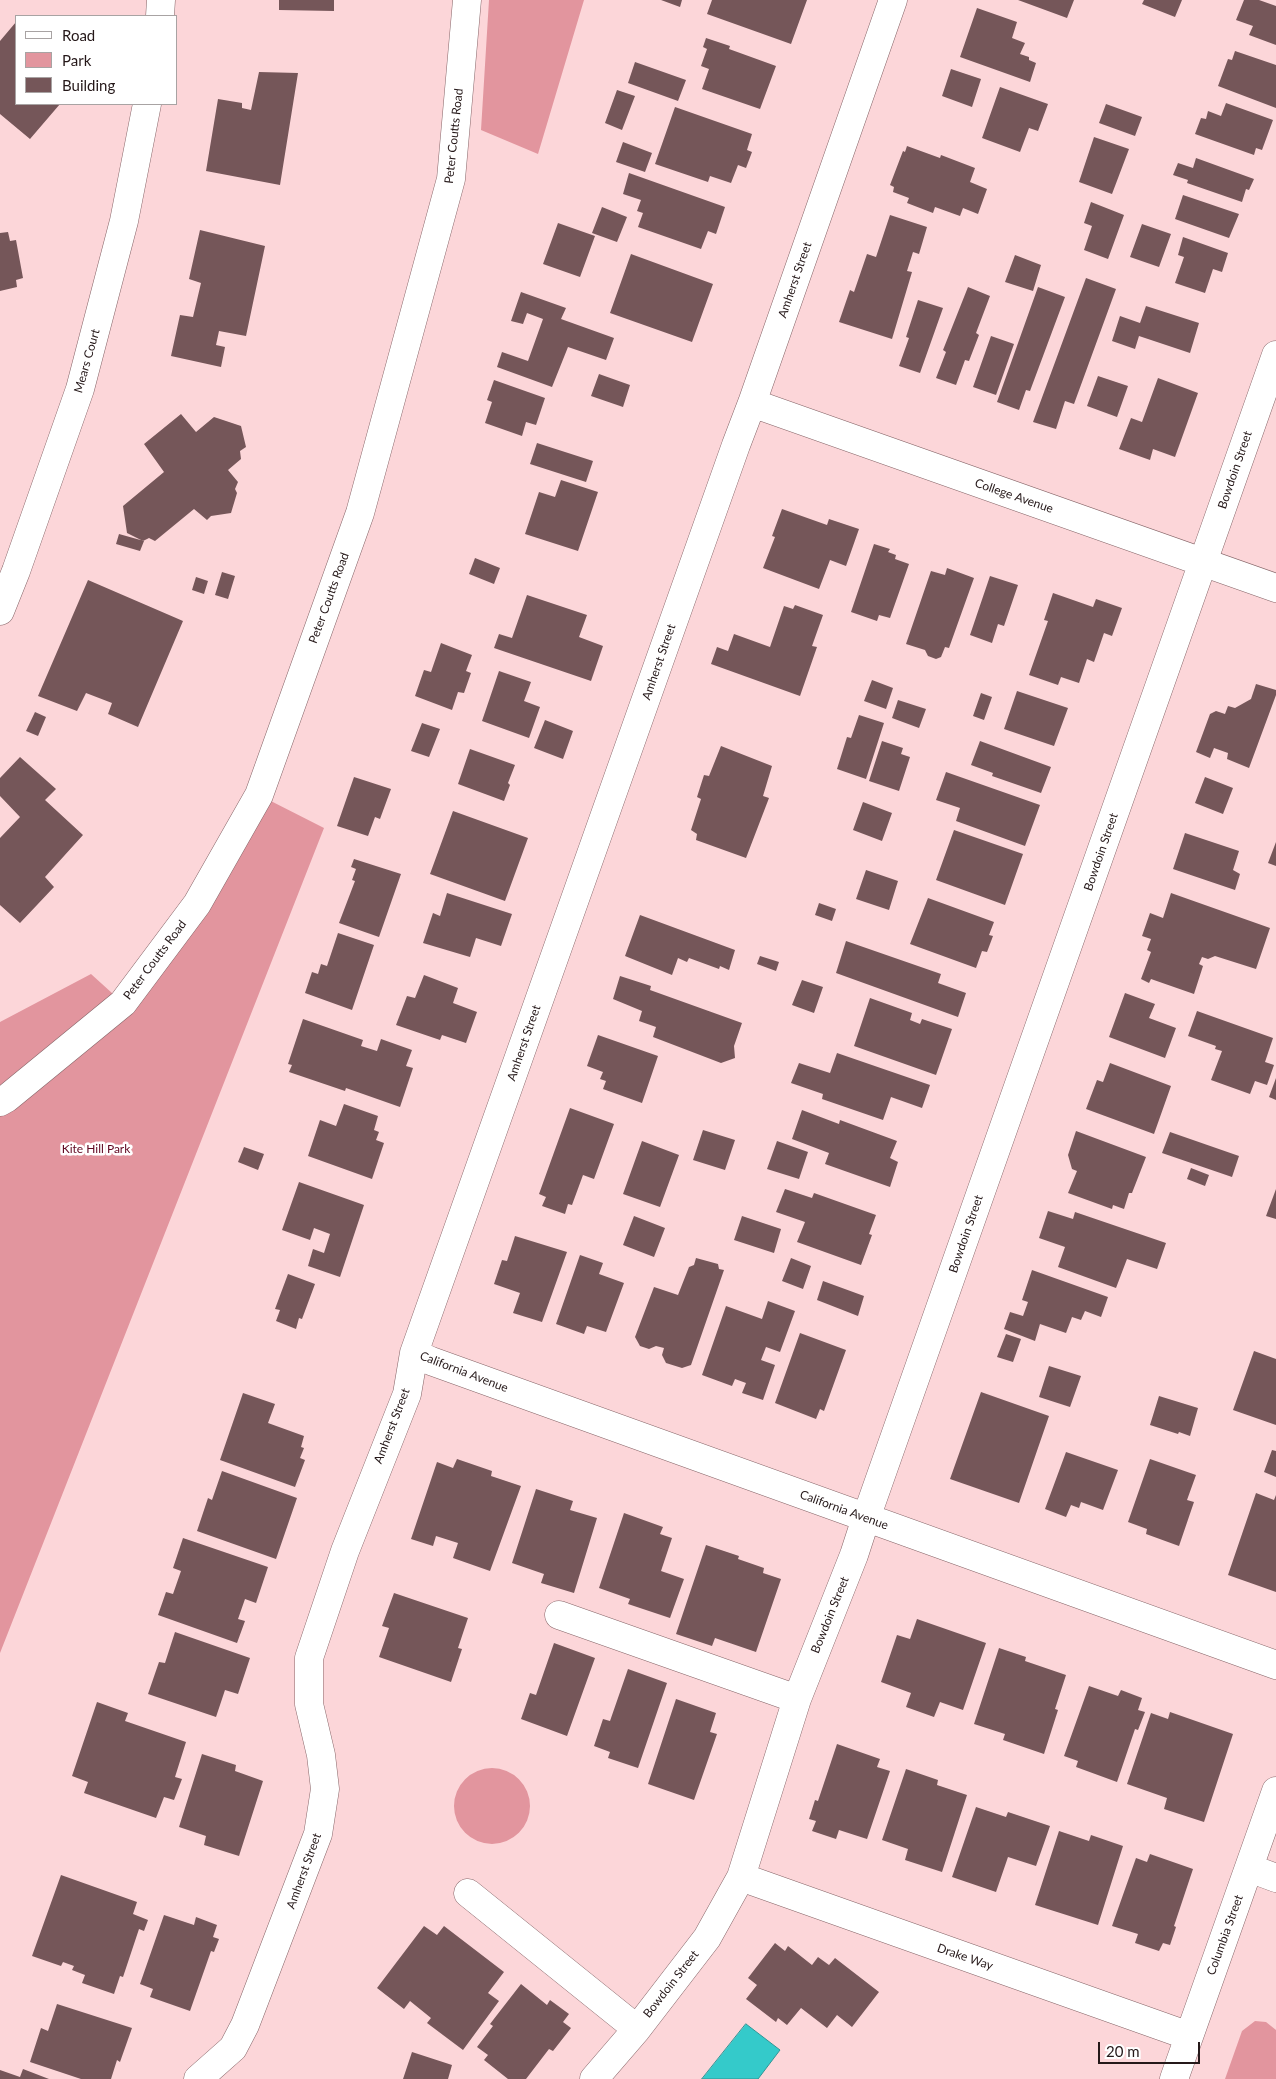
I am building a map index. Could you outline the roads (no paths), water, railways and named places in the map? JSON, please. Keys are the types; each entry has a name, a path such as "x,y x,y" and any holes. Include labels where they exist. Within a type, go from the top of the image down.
{"street":[{"path":"160,15 161,0"},
{"name":"Peter Coutts Road","path":"0,1102 123,1004 197,904 259,795 360,513 451,179 467,0"},
{"name":"Amherst Street","path":"198,2079 233,2048 245,2025 318,1834 325,1789 321,1755 309,1704 309,1658 345,1550 407,1394 414,1353 732,454 752,403 893,0"},
{"name":"Mears Court","path":"0,610 16,571 80,388 124,221 147,105"},
{"name":"Bowdoin Street","path":"594,2079 637,2029 707,1938 741,1877 798,1698 854,1555 1276,354"},
{"name":"College Avenue","path":"752,403 1276,588"},
{"name":"California Avenue","path":"414,1353 431,1361 1276,1665"},
{"path":"559,1615 798,1698"},
{"name":"Columbia Street","path":"1174,2079 1276,1791"},
{"path":"1249,1868 1276,1878"},
{"name":"Drake Way","path":"741,1877 1189,2036"},
{"path":"468,1893 637,2029"}],"water":[{"path":"746,2024 780,2050 758,2079 702,2079"}],"park label":[{"name":"Kite Hill Park","path":"96,1149"}]}
